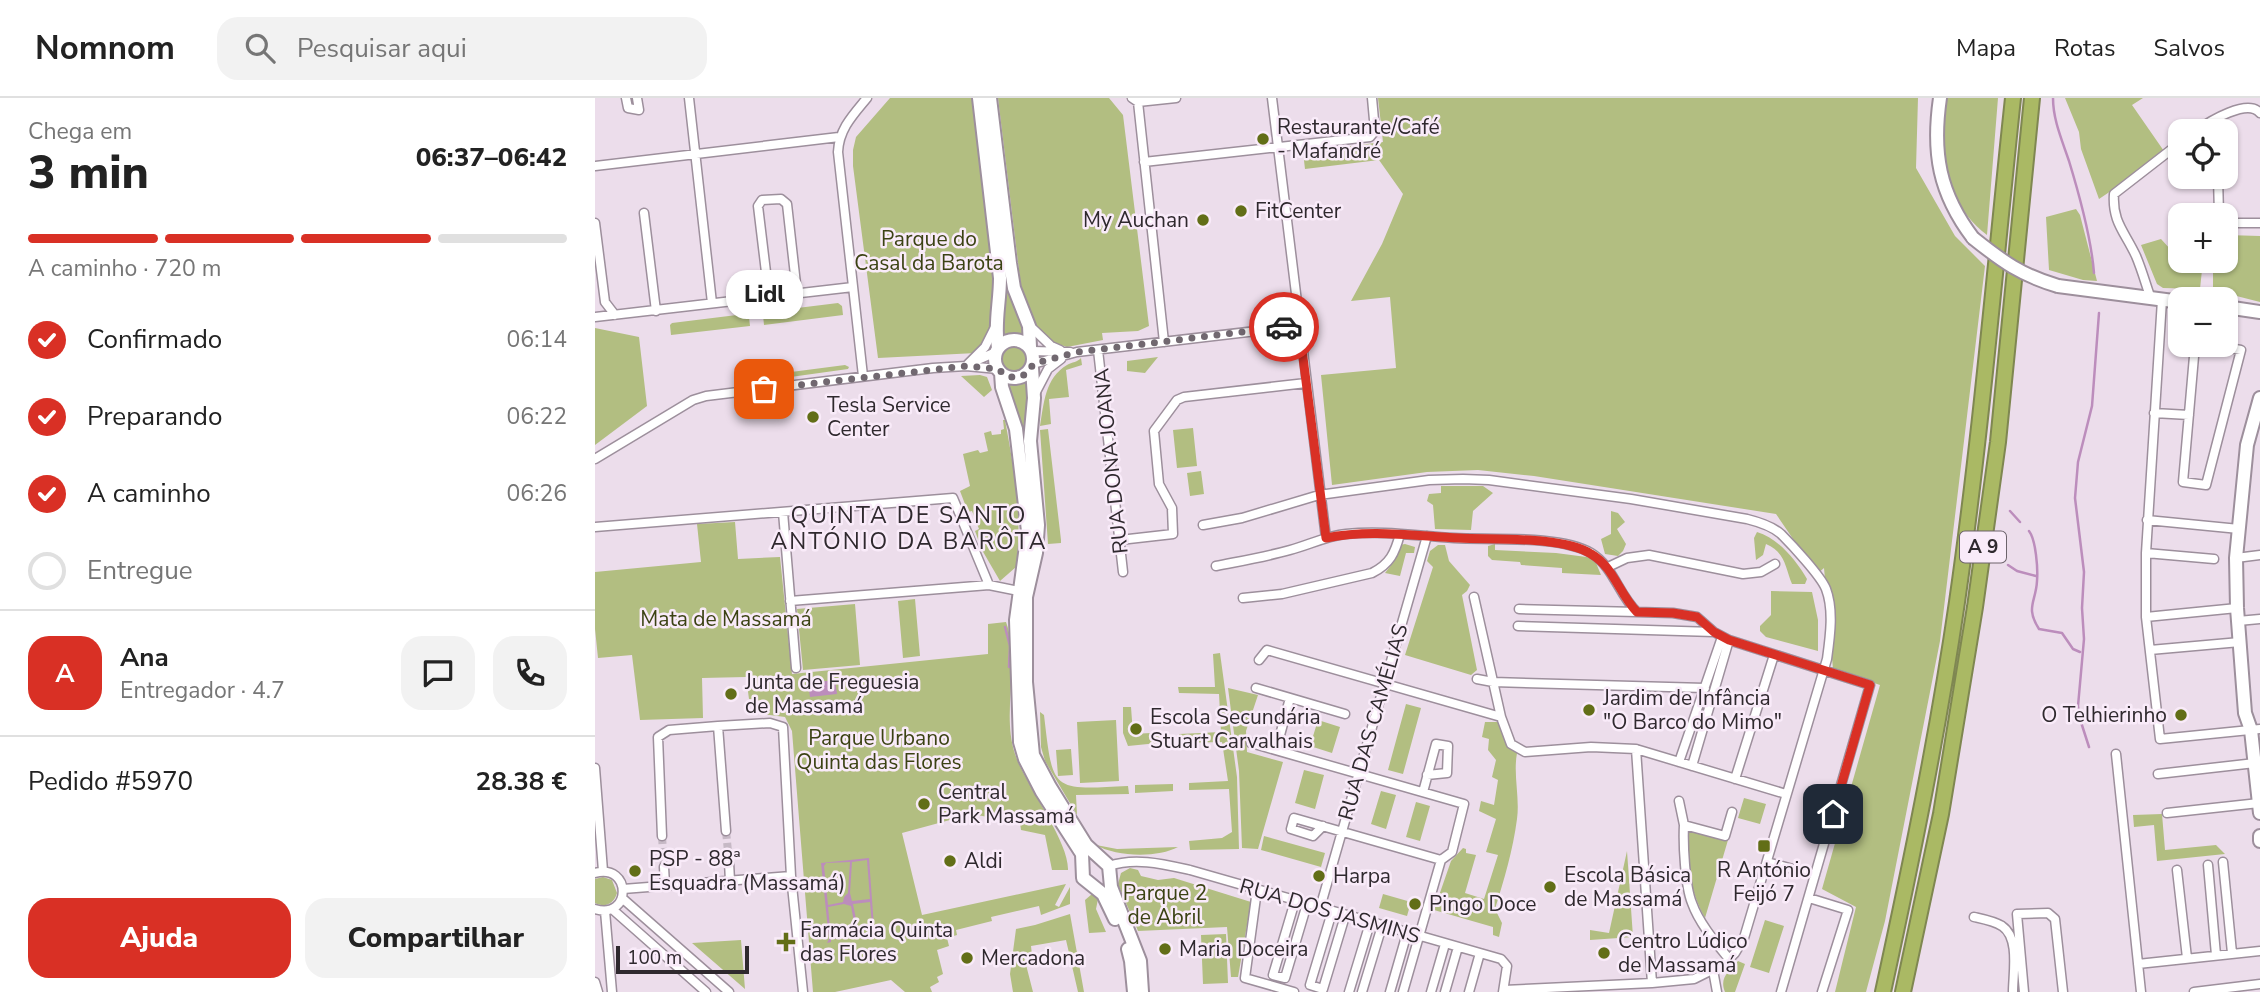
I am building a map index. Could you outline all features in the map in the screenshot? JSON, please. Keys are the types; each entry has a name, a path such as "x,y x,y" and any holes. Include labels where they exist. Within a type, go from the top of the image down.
{"highway":[{"name":"A 9","path":"1884,992 1922,810 1957,604 1978,440 2013,98"},
{"name":"A 9","path":"1903,992 1941,814 1975,607 1998,442 2032,98"}],"street":[{"path":"627,98 628,108 639,110 637,98"},
{"path":"689,98 712,303"},
{"path":"863,376 838,160 839,137 867,98"},
{"path":"979,98 1000,278 995,361 1016,429 1028,520 1016,633 1020,742 1025,759 1042,792 1082,854 1083,878 1103,894 1125,940 1131,961 1134,992"},
{"path":"990,98 1011,273 1029,326 1032,358 1034,398 1030,442 1038,525 1036,553 1027,597 1026,682 1033,755 1086,845 1107,868 1111,887 1140,961 1142,992"},
{"path":"1164,342 1135,100 1176,98"},
{"path":"1272,98 1326,538"},
{"path":"1144,162 1370,137 1375,131 1372,98"},
{"path":"1940,98 1938,163 1953,208 1973,238 2007,266 2034,278 2059,286 2168,301"},
{"path":"2213,119 2238,102 2249,102 2258,108 2260,114"},
{"path":"595,166 839,137"},
{"path":"2168,152 2113,194 2113,207 2119,230 2136,255 2156,300 2146,617 2160,738 2255,729"},
{"path":"769,297 758,206 762,200 781,199 787,204 797,293"},
{"path":"644,213 656,311"},
{"path":"595,223 604,302 615,315"},
{"path":"2238,223 2260,223"},
{"path":"595,317 853,287"},
{"path":"2238,309 2260,312"},
{"path":"1029,326 1051,346 1063,351"},
{"path":"1032,358 1299,326"},
{"path":"966,366 985,347 995,327"},
{"path":"966,366 997,350 1006,341 1016,340 1032,358"},
{"name":"RUA DONA JOANA","path":"1098,350 1123,572"},
{"path":"2194,357 2183,482 2206,485 2241,350 2238,350"},
{"path":"1032,358 1063,351 1077,352"},
{"path":"1034,398 1048,369 1060,359 1077,352"},
{"path":"595,459 693,400 706,396 966,366 999,371 1006,376 1017,378 1023,376 1032,358"},
{"path":"1119,540 1173,534 1172,508 1159,484 1154,431 1177,400 1306,383"},
{"path":"2167,813 2259,808 2255,729 2245,713 2237,615 2236,558 2247,445 2260,398"},
{"path":"2154,413 2189,415"},
{"path":"1203,526 1242,518 1319,495 1429,480 1489,480 1631,499 1747,519 1764,524 1780,534 1817,574 1826,589 1831,628 1827,659 1744,939 1729,959 1694,979 1556,990 1503,991"},
{"path":"595,527 953,498 989,585"},
{"path":"783,512 796,668"},
{"path":"2147,520 2239,529"},
{"path":"1216,566 1291,550 1347,534 1551,542 1578,547 1608,567 1629,604 1637,612"},
{"path":"1243,598 1282,594 1372,573 1385,566 1394,555 1400,534"},
{"name":"RUA DAS CAMÉLIAS","path":"1320,908 1427,536"},
{"path":"2146,553 2214,559"},
{"path":"1608,567 1627,558 1649,555 1743,574 1761,572 1775,564"},
{"path":"2236,558 2260,555"},
{"path":"790,601 989,585 1019,591"},
{"path":"1474,597 1501,717 1511,744 1525,752 1591,747 1636,749 1786,794"},
{"path":"1519,609 1673,613 1697,617 1722,636 1870,685 1781,992"},
{"path":"2146,617 2237,615 2260,619"},
{"path":"1518,626 1722,636"},
{"path":"1679,762 1722,636"},
{"path":"1692,766 1722,636"},
{"path":"2150,650 2240,642"},
{"path":"1259,660 1268,650 1501,717"},
{"path":"1735,779 1774,655"},
{"path":"1477,679 1493,682 1705,688"},
{"path":"1256,688 1345,714"},
{"path":"1276,750 1290,698"},
{"path":"662,836 658,737 669,730 718,726 770,723 783,727 792,876 803,992"},
{"path":"718,726 726,831"},
{"path":"1251,743 1464,804 1452,852 1441,860 1403,992"},
{"path":"1636,749 1652,983"},
{"path":"2116,754 2141,992"},
{"path":"2158,774 2255,763"},
{"path":"595,768 599,872 614,874 622,883 623,894 729,992"},
{"path":"1423,792 1427,775"},
{"path":"1679,801 1692,903 1715,942 1729,959"},
{"path":"1684,825 1725,836 1732,812"},
{"path":"1323,826 1441,860"},
{"path":"1083,866 1093,859 1107,868"},
{"path":"729,862 730,881"},
{"name":"RUA DOS JASMINS","path":"1107,868 1122,862 1153,863 1190,870 1501,959 1507,966 1503,991"},
{"path":"1767,862 1815,875"},
{"path":"2223,862 2232,953"},
{"path":"2208,865 2216,955"},
{"path":"664,867 665,886"},
{"path":"1093,886 1101,886 1107,868"},
{"path":"2177,870 2187,958"},
{"path":"612,992 608,910 623,894 665,886 792,876"},
{"path":"1257,890 1245,978 1294,992"},
{"path":"1809,898 1848,910 1822,992"},
{"path":"1295,901 1273,975 1285,978 1307,904"},
{"path":"595,909 608,910 706,992"},
{"path":"1332,912 1310,985 1323,989 1345,915"},
{"path":"2024,992 2017,914 2048,913 2055,919 2063,992"},
{"path":"1974,917 2002,926 2010,934 2013,948 2013,992"},
{"path":"1349,992 1370,923"},
{"path":"1362,992 1382,926"},
{"path":"1390,992 1407,933"},
{"path":"1431,992 1445,944"},
{"path":"1445,992 1458,947"},
{"path":"2138,964 2260,951"},
{"path":"1469,992 1480,953"},
{"path":"1713,970 1717,992"},
{"path":"595,982 598,992"},
{"path":"2194,992 2260,984"}],"green space":[{"name":"Parque do Casal da Barota","path":"890,98 975,98 995,276 989,334 976,353 878,358 853,150 856,137"},
{"name":"Parque do Casal da Barota","path":"998,98 1109,98 1123,115 1149,326 1138,331 1102,333 1103,340 1067,347 1052,342 1038,329 1021,287"},
{"path":"1378,98 1918,98 1916,168 1955,236 1985,266 1940,641 1885,921 1866,992 1835,992 1856,907 1822,889 1880,685 1833,669 1824,568 1817,574 1776,514 1534,476 1478,470 1427,472 1332,485 1321,375 1396,368 1390,297 1351,301 1382,244 1403,194 1379,160 1305,169 1303,152 1383,142"},
{"path":"1946,98 1998,98 1987,235 1960,206 1945,169 1941,138"},
{"path":"2065,98 2143,98 2132,105 2166,154 2099,199 2081,149 2079,132"},
{"path":"2076,209 2080,215 2097,281 2083,280 2049,270 2046,217"},
{"path":"2238,235 2260,236 2260,302 2238,296 2238,287 2213,287 2213,273 2238,273"},
{"path":"2161,239 2168,247 2168,273 2202,273 2200,287 2163,288 2157,284 2141,245"},
{"path":"1004,267 1027,339 1011,336 999,342"},
{"path":"838,303 842,306 843,315 764,325 765,312"},
{"path":"745,314 749,317 750,326 671,335 672,323"},
{"path":"595,328 639,337 647,406 595,445"},
{"path":"1014,344 1024,349 1029,359 1024,369 1014,374 1004,369 999,359 1004,349"},
{"path":"1158,357 1145,373 1127,371 1127,361"},
{"path":"1081,358 1082,365 1066,370 1069,397 1049,399 1051,424 1040,426 1044,400 1054,377 1067,365"},
{"path":"845,365 848,369 769,380 768,375"},
{"path":"961,376 987,377 992,390 984,397"},
{"path":"1030,377 1024,453 1005,381 1016,382"},
{"path":"1003,420 1014,475 1019,530 1016,567 1000,581 982,550 975,531 979,529 972,511 968,512 960,491 970,486 963,454 978,450 980,453 988,451 984,433 991,431 992,435 1001,434 1004,429"},
{"path":"1193,428 1197,466 1177,468 1173,430"},
{"path":"1048,429 1061,543 1048,544 1040,430"},
{"path":"1201,471 1204,494 1190,496 1187,473"},
{"path":"1441,486 1483,486 1493,493 1473,511 1471,530 1435,529 1433,505 1427,501 1429,494 1441,493"},
{"path":"1611,511 1618,513 1625,522 1617,529 1626,544 1618,556 1605,554 1601,539 1611,534"},
{"name":"Parque Urbano Quinta das Flores","path":"735,522 738,559 780,557 792,674 988,654 988,624 1006,622 1012,654 1010,721 1015,754 1062,844 1068,870 1052,870 1045,835 1021,830 1020,823 972,814 902,833 922,915 1066,884 1055,905 1059,907 1070,887 1070,904 1041,915 1039,906 991,917 992,921 956,930 957,935 947,938 949,946 937,950 943,974 937,977 939,982 930,987 932,992 905,992 891,980 835,992 813,992 792,731 785,717 762,714 763,701 749,699 746,677 702,678 703,718 640,720 632,655 598,658 595,572 701,562 697,524"},
{"path":"1757,532 1772,539 1786,551 1807,579 1805,584 1792,584 1781,556 1766,544 1763,555 1756,560 1754,538"},
{"path":"1495,544 1495,550 1594,558 1601,575 1562,573 1562,568 1492,560 1488,556 1488,546"},
{"path":"1400,545 1415,547 1414,553 1406,553 1400,576 1385,573 1395,560"},
{"path":"1438,545 1445,545 1449,561 1470,585 1462,595 1477,670 1471,675 1405,655 1433,567 1427,561 1430,551"},
{"path":"1771,591 1812,592 1818,620 1818,651 1766,637 1760,631 1760,626 1771,615"},
{"path":"915,599 920,656 903,658 898,601"},
{"path":"855,604 860,665 803,670 797,609"},
{"path":"1220,653 1237,777 1239,849 1190,850 1189,841 1222,838 1232,832 1229,789 1189,790 1189,783 1228,781 1222,742 1179,743 1179,734 1221,732 1219,694 1179,693 1178,687 1215,687 1213,654"},
{"path":"1228,688 1258,695 1246,731 1247,752 1283,762 1258,849 1242,848 1239,771"},
{"path":"1406,704 1421,708 1403,774 1388,770"},
{"path":"1123,707 1131,707 1133,734 1168,732 1168,742 1128,746 1123,733"},
{"path":"1040,712 1044,715 1050,759 1054,772 1061,781 1070,786 1128,786 1129,794 1076,795 1077,815 1045,761 1041,747"},
{"path":"1116,720 1119,781 1080,783 1077,722"},
{"path":"1318,720 1340,727 1332,753 1310,746"},
{"path":"1485,722 1498,722 1506,743 1517,753 1517,819 1511,853 1495,909 1502,923 1499,937 1493,935 1493,927 1434,910 1451,861 1463,848 1466,853 1476,855 1465,893 1484,899 1498,855 1486,852 1496,819 1479,811 1481,801 1494,805 1498,780 1492,777 1496,760 1488,750 1489,739 1482,737"},
{"path":"1071,749 1073,775 1058,776 1056,750"},
{"path":"1304,770 1324,775 1315,809 1295,803"},
{"path":"1173,784 1173,791 1135,793 1135,785"},
{"path":"1381,791 1396,795 1386,829 1371,824"},
{"path":"1744,798 1766,804 1760,824 1738,818"},
{"path":"1416,802 1430,806 1420,841 1406,837"},
{"path":"2162,814 2165,850 2216,845 2225,854 2157,861 2154,825 2134,827 2133,815"},
{"path":"1688,830 1728,840 1705,918 1690,876"},
{"path":"1264,836 1325,853 1321,867 1261,850"},
{"path":"1096,845 1117,849 1178,847 1160,853 1137,855 1114,852"},
{"path":"1627,851 1633,937 1590,940 1590,930 1609,933"},
{"name":"Parque 2 de Abril","path":"1130,868 1138,870 1141,876 1158,880 1174,878 1251,902 1238,977 1231,977 1227,927 1138,931 1118,884 1121,873"},
{"path":"603,877 612,880 617,893 606,905 595,903 595,879"},
{"path":"1092,894 1098,899 1096,909 1106,932 1089,933 1085,900"},
{"path":"1383,894 1411,902 1407,916 1379,908"},
{"path":"1070,914 1084,992 1078,992 1066,940 1031,946 1032,955 1024,957 1033,992 1013,992 1010,974 1016,929"},
{"path":"1765,920 1784,926 1769,973 1750,967"},
{"path":"1226,934 1228,983 1203,984 1201,935"},
{"path":"741,940 745,989 692,943"},
{"path":"1738,961 1745,964 1735,992 1725,992 1724,978"}],"shaded area":[{"path":"835,680 837,694 810,697 808,683"},
{"path":"869,858 874,927 858,931 859,937 831,939 831,942 827,943 829,939 821,863","holes":["867,860 870,899 852,901 852,862","850,862 848,893 843,902 828,905 824,866 826,863","870,902 872,925 858,929 853,904","844,904 851,906 856,933 831,937 828,907"]}],"waterway":[{"path":"2053,98 2056,122 2085,217 2094,273"},
{"path":"2089,747 2078,706 2084,639 2084,572 2075,498 2078,462 2092,406 2099,313"},
{"path":"2010,511 2020,522"},
{"path":"2029,531 2037,562 2032,610 2035,621 2039,629 2062,633 2073,649 2080,652"},
{"path":"2008,565 2017,571 2036,576"},
{"path":"1005,627 1010,646 1009,667"}],"tunnel":[{"path":"726,831 729,862"},
{"path":"662,836 664,867"}],"way so far":[{"path":"764,389 966,366 998,369 1006,376 1017,378 1028,373 1033,364 1077,352 1284,327"}],"place":[{"name":"Restaurante/Café - Mafandré","path":"1263,139"},
{"name":"FitCenter","path":"1241,211"},
{"name":"My Auchan","path":"1203,220"},
{"name":"Lidl","path":"764,389"},
{"name":"Tesla Service Center","path":"813,417"},
{"name":"Junta de Freguesia de Massamá","path":"731,694"},
{"name":"Jardim de Infância \"O Barco do Mimo\"","path":"1589,710"},
{"name":"O Telhierinho","path":"2181,715"},
{"name":"Escola Secundária Stuart Carvalhais","path":"1136,729"},
{"name":"Central Park Massamá","path":"924,804"},
{"name":"R António Feijó 7","path":"1764,846"},
{"name":"Aldi","path":"950,861"},
{"name":"PSP - 88ª Esquadra (Massamá)","path":"635,871"},
{"name":"Harpa","path":"1319,876"},
{"name":"Escola Básica de Massamá","path":"1550,887"},
{"name":"Pingo Doce","path":"1415,904"},
{"name":"Farmácia Quinta das Flores","path":"786,942"},
{"name":"Maria Doceira","path":"1165,949"},
{"name":"Centro Lúdico de Massamá","path":"1604,953"},
{"name":"Mercadona","path":"967,958"}],"district":[{"name":"QUINTA DE SANTO ANTÓNIO DA BARÔTA","path":"909,528"}],"route":[{"path":"1284,327 1299,326 1326,538 1347,534 1400,534 1551,542 1578,547 1608,567 1629,604 1637,612 1697,617 1714,632 1729,640 1870,685 1833,814"}],"park label":[{"name":"Mata de Massamá","path":"726,619"}]}
